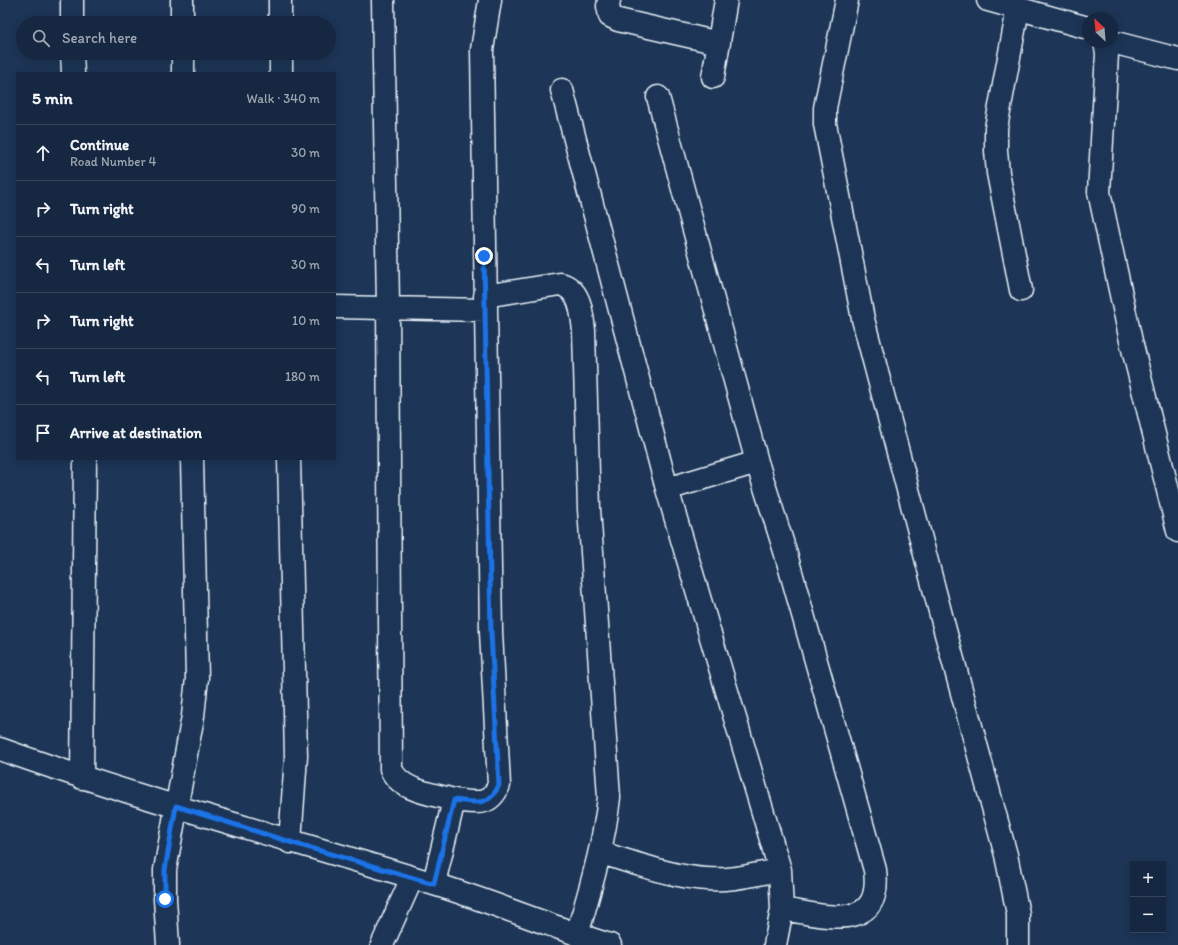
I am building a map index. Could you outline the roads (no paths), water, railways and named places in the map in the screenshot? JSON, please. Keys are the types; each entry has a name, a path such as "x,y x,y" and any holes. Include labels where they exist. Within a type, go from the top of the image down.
{"street":[{"path":"72,0 72,16"},
{"path":"182,0 182,16"},
{"path":"280,0 280,16"},
{"path":"383,0 388,306 391,769 394,778 405,786 454,800 479,802 488,801 495,795 499,785 491,632 482,50 490,0"},
{"path":"609,0 608,6 610,16 618,20 719,43"},
{"path":"713,77 726,0"},
{"path":"847,0 825,108 825,124 863,319 1006,855 1018,914 1018,945"},
{"path":"988,0 1082,26"},
{"path":"1018,9 996,128 996,151 998,173 1021,290"},
{"path":"1118,44 1178,59"},
{"path":"1106,48 1107,54 1099,192 1131,341 1178,531"},
{"path":"72,60 72,72"},
{"path":"183,60 183,72"},
{"path":"281,60 281,72"},
{"path":"562,90 667,489 780,870 782,909 775,945"},
{"path":"658,96 757,462 785,551 875,870 877,886 873,902 858,914 840,917 782,909"},
{"path":"336,307 485,303 560,284 568,286 575,293 580,306 584,332 588,509 609,797 606,827 600,853 577,935"},
{"path":"82,778 85,460"},
{"path":"168,945 165,870 193,716 197,678 192,460"},
{"path":"289,460 296,756 290,842"},
{"path":"667,489 757,462"},
{"path":"0,749 82,778 290,842 434,884 577,935 610,945"},
{"path":"434,884 454,800"},
{"path":"600,853 688,877 706,879 722,880 780,870"},
{"path":"382,945 412,878"}]}
